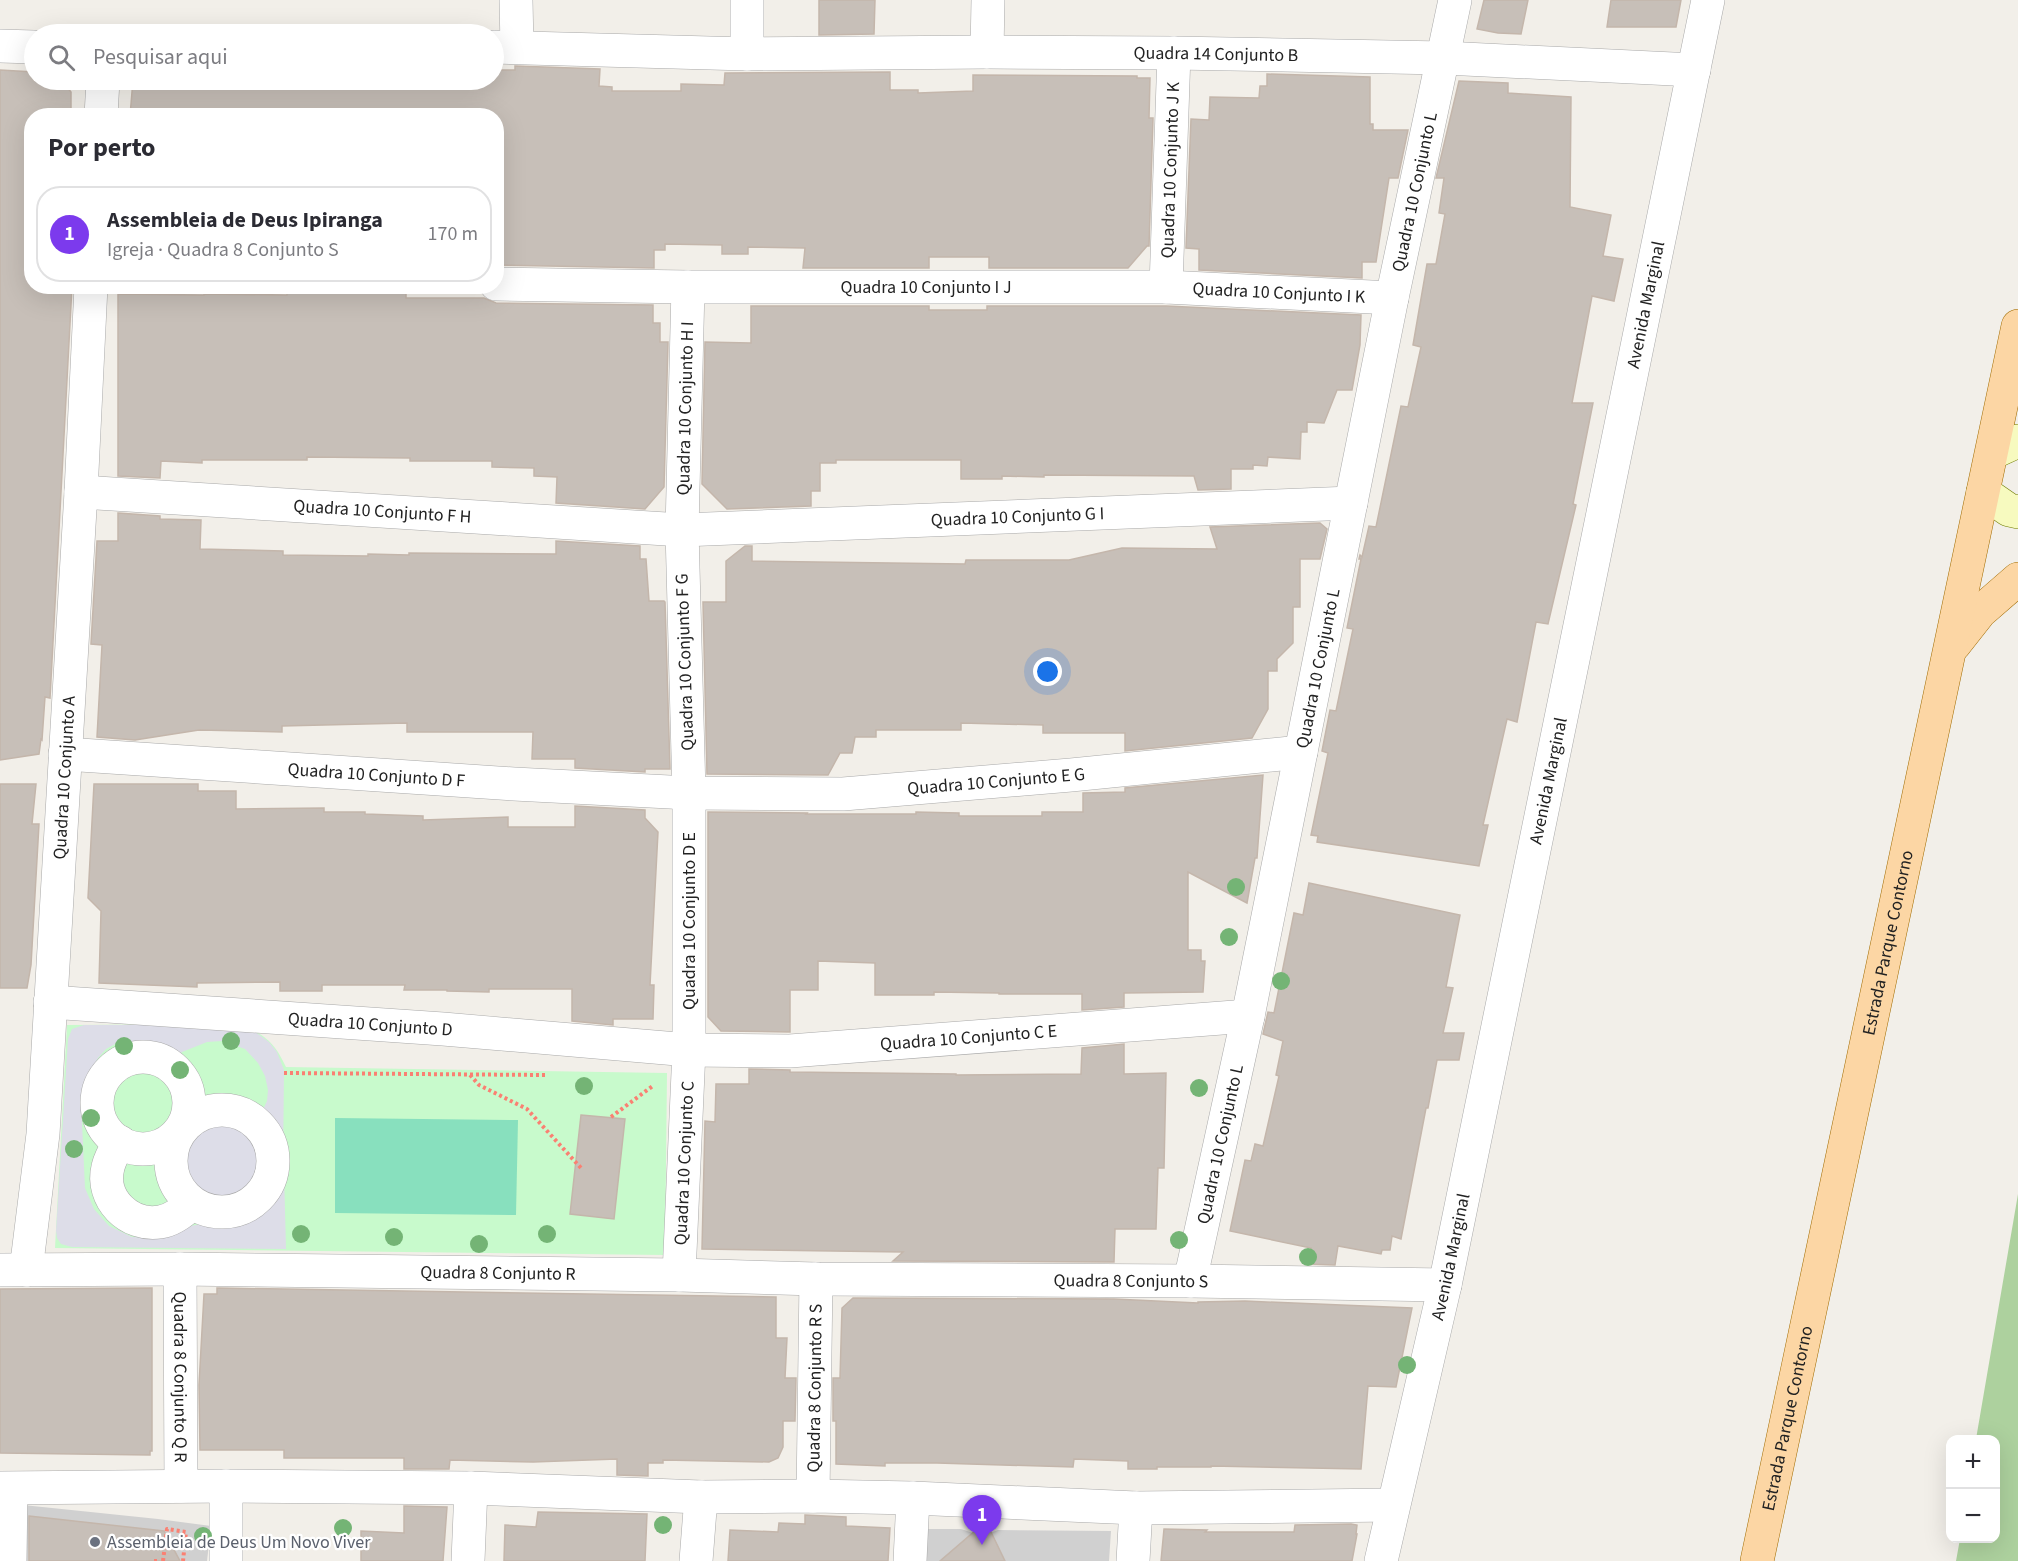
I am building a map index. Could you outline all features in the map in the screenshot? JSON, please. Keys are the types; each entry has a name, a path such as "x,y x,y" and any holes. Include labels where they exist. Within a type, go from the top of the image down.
{"main road":[{"name":"Estrada Parque Contorno","path":"1756,1561 1983,492 2005,447 2018,326"},
{"path":"1949,651 1980,612 2018,579"}],"street":[{"path":"505,47 516,0"},
{"path":"747,0 747,54"},
{"path":"987,52 988,0"},
{"name":"Quadra 10 Conjunto L","path":"1190,1281 1248,1016 1392,298 1455,0"},
{"name":"Avenida Marginal","path":"1381,1561 1445,1285 1708,0"},
{"path":"0,46 24,46"},
{"name":"Quadra 14 Conjunto B","path":"505,47 747,54 1174,53 1444,58 1694,70"},
{"name":"Quadra 10 Conjunto J K","path":"1166,287 1174,53"},
{"path":"101,108 102,90"},
{"name":"Quadra 10 Conjunto I J","path":"504,284 688,287 1166,287"},
{"name":"Quadra 10 Conjunto H I","path":"682,530 688,287"},
{"name":"Quadra 10 Conjunto I K","path":"1166,287 1392,298"},
{"name":"Quadra 10 Conjunto A","path":"13,1270 43,1134 92,294"},
{"name":"Quadra 10 Conjunto F H","path":"81,492 682,530"},
{"path":"1983,492 2009,510 2018,512"},
{"name":"Quadra 10 Conjunto G I","path":"682,530 1351,503"},
{"name":"Quadra 10 Conjunto F G","path":"682,530 689,793"},
{"name":"Quadra 10 Conjunto E G","path":"689,793 843,794 1071,775 1301,752"},
{"name":"Quadra 10 Conjunto D F","path":"65,754 514,784 689,793"},
{"name":"Quadra 10 Conjunto D E","path":"686,1049 689,793"},
{"name":"Quadra 10 Conjunto D","path":"50,1002 443,1029 686,1049"},
{"name":"Quadra 10 Conjunto C E","path":"686,1049 790,1051 1248,1016"},
{"name":"Quadra 10 Conjunto C","path":"679,1275 686,1049"},
{"path":"181,1129 173,1144 170,1161 173,1179 182,1194 192,1203 212,1213 230,1213 247,1207 260,1197 269,1183 274,1168 273,1151 268,1136 257,1123 243,1114 228,1110 211,1111 196,1117 181,1129 166,1142 152,1148 137,1148 120,1142 110,1135 102,1123 98,1109 98,1094 102,1080 125,1060 147,1054 170,1065 181,1076 187,1090 189,1106 181,1129"},
{"path":"120,1142 112,1154 107,1169 106,1183 111,1198 120,1210 132,1218 146,1222 161,1222 175,1217 192,1203"},
{"name":"Quadra 8 Conjunto R","path":"13,1270 180,1269 679,1275 816,1280"},
{"name":"Quadra 8 Conjunto Q R","path":"180,1269 181,1486"},
{"name":"Quadra 8 Conjunto S","path":"816,1280 1190,1281 1445,1285"},
{"name":"Quadra 8 Conjunto R S","path":"813,1496 816,1280"},
{"path":"226,1486 226,1561"},
{"path":"10,1561 5,1488 226,1486 471,1488 701,1497 913,1498 1136,1508 1393,1505"},
{"path":"468,1561 471,1488"},
{"path":"696,1561 701,1497"},
{"path":"910,1561 913,1498"},
{"path":"1133,1561 1136,1508"}],"path":[{"path":"611,1117 659,1081 686,1049"},
{"path":"284,1073 552,1075"},
{"path":"469,1074 479,1085 526,1109 581,1168"},
{"path":"163,1561 167,1530 186,1532 183,1561"}],"shaded area":[{"path":"84,1025 235,1025 254,1031 269,1042 277,1052 284,1070 283,1167 276,1139 268,1122 260,1116 267,1101 268,1090 265,1076 258,1063 245,1049 222,1041 207,1042 182,1052 174,1058 158,1051 136,1050 132,1041 119,1042 106,1049 98,1058 83,1085 81,1101 85,1188 94,1209 109,1226 132,1237 156,1238 174,1234 191,1226 210,1222 231,1224 250,1218 267,1207 284,1171 286,1249 72,1247 61,1244 56,1231 68,1039 72,1029"},
{"path":"222,1115 239,1118 253,1128 263,1142 266,1159 263,1176 253,1190 239,1200 222,1203 205,1200 191,1190 181,1176 178,1159 181,1142 191,1128 205,1118"},
{"name":"Assembleia de Deus Um Novo Viver","path":"23,1505 211,1526 207,1561 19,1561"},
{"path":"921,1529 961,1529 973,1533 990,1533 998,1530 1111,1531 1109,1561 919,1561"}],"green space":[{"path":"236,1024 267,1039 286,1067 667,1073 665,1255 55,1248 67,1025"},
{"path":"335,1118 518,1120 516,1215 335,1213"},
{"path":"2018,1194 2018,1561 1956,1561 1959,1543 2000,1543 2000,1435 1977,1435"}],"building":[{"path":"819,0 875,0 874,34 819,35"},
{"path":"1484,0 1528,0 1521,34 1477,29"},
{"path":"1611,0 1681,0 1676,27 1607,27"},
{"path":"515,66 600,69 599,86 612,87 612,91 681,91 681,84 724,85 725,73 890,72 890,90 918,90 918,93 973,91 973,75 1150,78 1149,118 1153,118 1149,246 1128,268 989,268 989,257 929,257 929,268 803,268 805,248 748,247 748,254 722,254 722,245 665,244 665,250 654,250 654,268 504,265 504,108 131,108 132,90 504,90 504,70 515,70"},
{"path":"0,70 24,71 24,90 69,90 71,92 71,108 24,108 24,294 72,294 50,698 45,697 39,754 0,760"},
{"path":"1267,74 1370,77 1370,124 1373,124 1373,130 1408,130 1398,178 1389,178 1376,262 1362,262 1362,278 1199,270 1199,249 1186,248 1191,119 1209,120 1210,97 1259,98 1260,86 1267,86"},
{"path":"1459,81 1508,83 1508,93 1571,97 1570,207 1611,215 1603,256 1623,259 1614,301 1592,296 1572,403 1593,403 1573,504 1576,505 1548,624 1536,622 1517,722 1507,719 1483,825 1488,825 1479,866 1317,842 1318,836 1311,835 1328,753 1322,751 1330,710 1336,711 1353,629 1347,628 1361,559 1359,559 1360,555 1362,557 1369,526 1376,527 1401,406 1408,407 1421,347 1413,345 1427,264 1436,264 1445,214 1439,213 1444,178 1436,178"},
{"path":"118,294 406,294 406,298 484,298 496,303 653,305 653,323 660,323 660,342 668,342 664,487 645,509 556,503 557,477 534,476 534,468 492,467 492,461 410,461 410,458 307,457 307,460 202,460 202,463 161,461 160,478 118,476"},
{"path":"751,306 929,306 929,310 987,310 987,306 1166,306 1361,315 1360,345 1352,390 1337,390 1324,423 1307,422 1307,432 1301,432 1300,459 1268,457 1267,466 1253,465 1253,469 1231,469 1231,489 1198,490 1194,476 1044,475 1044,477 1002,476 1002,479 961,479 961,460 836,460 836,463 820,463 820,491 811,491 811,506 727,509 702,484 705,342 751,343"},
{"path":"118,513 160,516 160,519 201,520 200,549 283,551 283,555 556,554 556,541 640,546 640,559 646,559 649,601 665,602 670,769 645,769 645,772 575,768 575,759 532,759 533,732 407,732 407,723 282,726 282,732 199,730 135,740 97,737 102,645 91,644 97,541 118,541"},
{"path":"1320,523 1327,529 1320,559 1300,559 1300,607 1293,607 1293,643 1277,659 1277,671 1268,671 1268,709 1252,738 1125,751 1125,733 1043,733 1043,725 961,723 961,730 876,730 876,737 855,737 852,753 840,753 828,775 707,774 703,602 726,602 726,561 745,546 752,546 752,561 965,564 966,560 1069,560 1122,548 1217,549 1210,527"},
{"path":"1263,775 1257,858 1255,858 1247,903 1188,872 1188,950 1201,950 1201,961 1205,961 1203,992 1124,993 1124,1007 1082,1010 1082,994 934,992 934,995 875,995 875,963 818,961 818,990 790,990 790,1032 721,1031 708,1017 708,812 916,814 916,812 959,813 959,816 1042,816 1042,812 1083,812 1083,793 1125,792 1125,788"},
{"path":"0,784 36,784 32,824 39,824 31,965 27,988 0,988"},
{"path":"94,784 198,784 198,791 236,791 236,809 324,808 324,812 423,816 423,820 508,817 508,827 575,827 575,806 645,810 645,818 658,832 650,985 654,985 653,1019 613,1019 613,1025 572,1021 572,989 489,989 489,992 404,990 405,985 322,985 322,991 280,991 280,982 197,983 197,987 99,983 101,911 88,898"},
{"path":"1309,883 1460,915 1446,987 1453,988 1443,1033 1464,1033 1459,1060 1437,1060 1401,1239 1392,1236 1390,1250 1382,1250 1381,1254 1338,1246 1335,1265 1306,1264 1311,1248 1230,1231 1245,1160 1251,1161 1255,1144 1263,1146 1279,1076 1276,1075 1283,1041 1263,1034 1268,1012 1274,1013 1294,913 1303,915"},
{"path":"1124,1044 1124,1074 1166,1073 1164,1168 1158,1168 1156,1229 1115,1229 1114,1262 893,1261 903,1252 702,1249 705,1121 715,1122 716,1084 749,1084 749,1069 790,1070 790,1072 956,1075 1081,1074 1082,1048"},
{"path":"581,1115 625,1119 614,1219 570,1214"},
{"path":"152,1288 152,1451 150,1455 0,1453 0,1289"},
{"path":"217,1288 776,1297 776,1338 787,1338 785,1378 796,1378 795,1421 783,1421 783,1447 778,1458 769,1462 663,1460 663,1463 648,1463 648,1476 617,1475 617,1459 533,1462 450,1460 449,1469 404,1469 404,1458 284,1458 284,1450 200,1450 199,1385 204,1294 217,1294"},
{"path":"853,1298 1114,1299 1198,1303 1245,1301 1412,1308 1396,1387 1368,1386 1361,1469 1211,1466 1128,1469 1128,1461 1074,1459 1073,1467 937,1463 885,1463 885,1466 836,1464 833,1378 840,1378 842,1308"},
{"path":"404,1506 447,1507 443,1561 361,1561 361,1531 404,1533"},
{"path":"538,1512 647,1514 645,1561 504,1561 505,1525 536,1527"},
{"path":"805,1515 846,1517 846,1526 890,1528 888,1561 728,1561 730,1530 778,1532 779,1523 805,1524"},
{"name":"Assembleia de Deus Um Novo Viver","path":"29,1516 164,1531 180,1561 29,1561"},
{"path":"1295,1525 1357,1525 1352,1561 1161,1561 1164,1529 1207,1530 1205,1532 1294,1532"},
{"path":"976,1530 990,1530 1005,1561 940,1561"}],"place":[{"name":"Assembleia de Deus Um Novo Viver","path":"95,1542"},
{"name":"Assembleia de Deus Ipiranga","path":"982,1545"}]}
